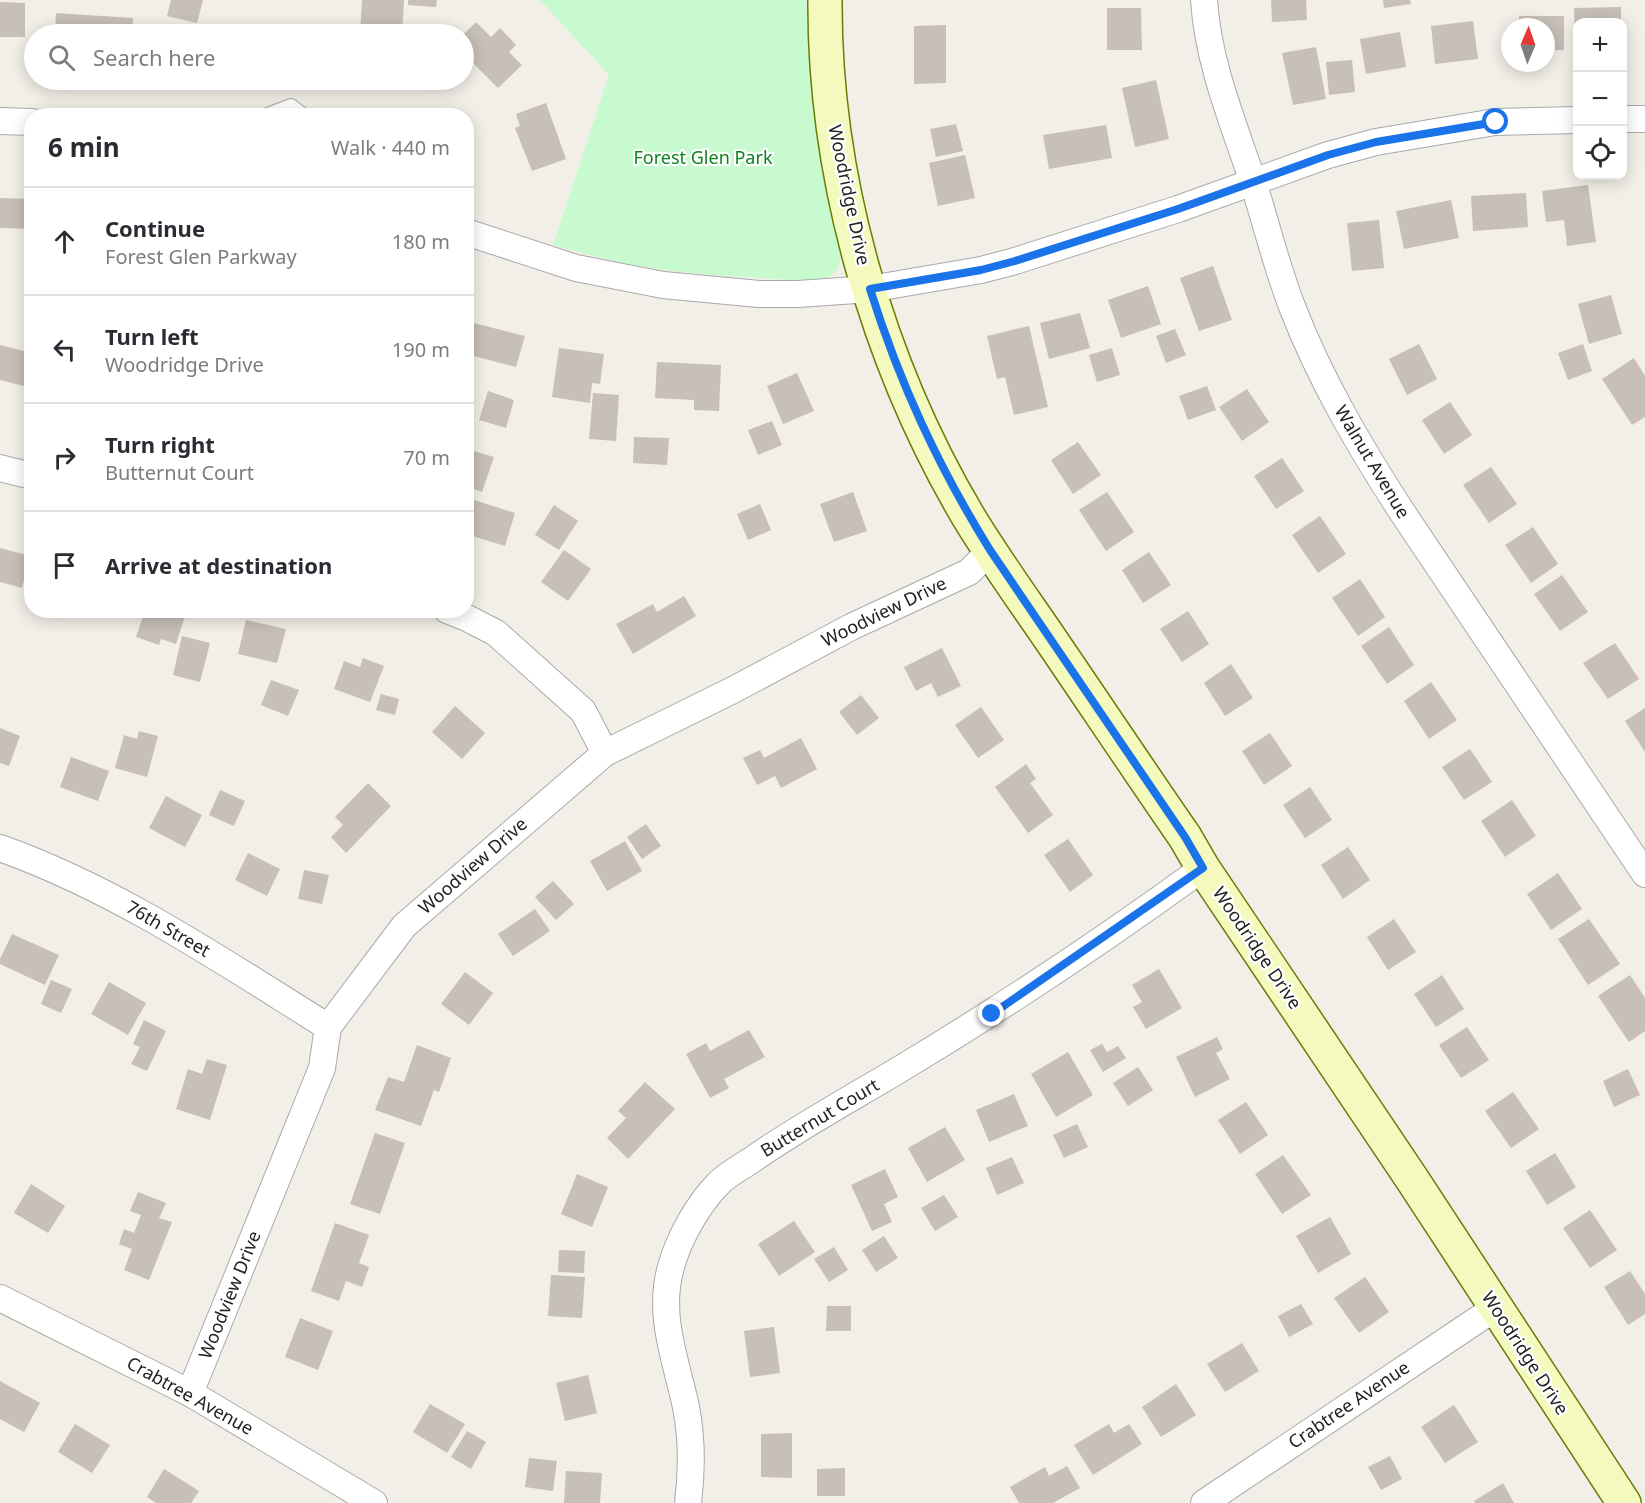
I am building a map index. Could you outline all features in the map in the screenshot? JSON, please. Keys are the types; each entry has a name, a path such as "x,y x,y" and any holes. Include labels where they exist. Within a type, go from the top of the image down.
{"street":[{"name":"Woodridge Drive","path":"825,0 825,58 849,213 870,289 899,375 923,429 962,504 990,550 1185,837 1203,868 1412,1179 1624,1503"},
{"name":"Walnut Avenue","path":"1203,0 1215,69 1253,182 1277,265 1293,310 1325,382 1365,455 1645,874"},
{"path":"1627,119 1645,119"},
{"path":"474,235 576,268 663,285 759,294 870,289 981,270 1015,261 1178,209 1328,155 1376,142 1496,122 1573,120"},
{"path":"0,121 24,122"},
{"path":"0,468 24,474"},
{"name":"Woodview Drive","path":"190,1393 322,1068 328,1027 404,926 605,753 733,690 851,627 969,572 990,550"},
{"path":"466,618 496,633 583,711 605,753"},
{"name":"76th Street","path":"0,848 87,884 155,920 328,1027"},
{"name":"Butternut Court","path":"688,1503 690,1435 686,1408 668,1336 666,1294 670,1269 677,1248 690,1221 718,1183 771,1147 992,1014 1203,868"},
{"name":"Crabtree Avenue","path":"0,1298 190,1393 374,1503"},
{"name":"Crabtree Avenue","path":"1204,1503 1495,1308"}],"green space":[{"name":"Forest Glen Park","path":"540,0 806,0 819,146 826,194 840,250 839,265 835,272 826,277 805,280 696,273 626,264 553,245 609,75"}],"building":[{"path":"171,0 203,0 197,23 167,16"},
{"path":"362,0 404,0 403,24 360,24"},
{"path":"408,0 437,0 436,7 408,5"},
{"path":"1271,0 1306,0 1307,20 1272,22"},
{"path":"1383,0 1410,0 1411,4 1384,8"},
{"path":"0,2 25,3 24,37 0,37"},
{"path":"1621,7 1621,18 1574,18 1574,8"},
{"path":"1107,8 1141,8 1142,50 1107,50"},
{"path":"56,13 133,18 133,24 55,24"},
{"path":"1519,16 1564,16 1564,50 1555,50 1555,18 1519,18"},
{"path":"1473,21 1478,59 1435,64 1431,26"},
{"path":"476,22 491,37 500,28 516,45 509,52 522,65 498,88 474,64 474,24"},
{"path":"946,25 946,83 914,84 914,26"},
{"path":"1400,32 1406,67 1366,74 1360,39"},
{"path":"1316,47 1326,99 1293,105 1282,53"},
{"path":"1352,60 1355,92 1329,95 1326,62"},
{"path":"1156,80 1169,139 1135,147 1122,88"},
{"path":"546,103 566,159 532,171 515,128 520,126 516,114"},
{"path":"956,124 963,151 936,157 930,129"},
{"path":"1106,125 1112,158 1049,169 1043,135"},
{"path":"965,155 975,198 938,206 929,163"},
{"path":"1588,185 1596,242 1567,246 1564,220 1546,222 1542,191"},
{"path":"1526,193 1528,227 1473,231 1471,196"},
{"path":"0,198 24,199 24,229 0,228"},
{"path":"1451,200 1459,238 1404,249 1396,211"},
{"path":"1379,220 1384,268 1352,271 1347,223"},
{"path":"1213,266 1232,320 1199,331 1180,278"},
{"path":"1148,286 1161,324 1121,338 1108,300"},
{"path":"1611,295 1622,334 1589,344 1578,304"},
{"path":"1080,313 1090,348 1049,359 1040,323"},
{"path":"474,323 525,336 516,367 474,356"},
{"path":"1029,326 1048,407 1014,415 1005,377 997,379 987,336"},
{"path":"1175,329 1186,355 1166,363 1156,336"},
{"path":"1419,344 1437,379 1407,395 1389,359"},
{"path":"1583,344 1592,371 1568,380 1558,353"},
{"path":"0,345 24,351 24,386 0,380"},
{"path":"559,348 604,354 600,384 592,383 590,403 552,397"},
{"path":"1112,348 1120,375 1097,382 1089,355"},
{"path":"1634,358 1645,376 1645,417 1632,425 1602,379"},
{"path":"657,362 721,365 719,411 694,410 694,400 655,398"},
{"path":"797,373 814,411 783,424 767,386"},
{"path":"1207,386 1216,410 1188,420 1179,396"},
{"path":"1247,389 1269,422 1242,441 1219,407"},
{"path":"488,391 514,400 506,428 479,420"},
{"path":"593,393 619,395 616,441 589,439"},
{"path":"1450,402 1472,435 1444,454 1422,420"},
{"path":"772,421 782,445 758,455 748,430"},
{"path":"634,437 669,438 667,465 633,463"},
{"path":"1078,442 1101,475 1073,494 1051,460"},
{"path":"474,451 494,457 482,492 474,489"},
{"path":"1282,458 1304,491 1276,509 1254,476"},
{"path":"1491,467 1517,504 1489,523 1463,485"},
{"path":"853,492 867,531 834,542 820,504"},
{"path":"1107,492 1134,532 1106,551 1079,510"},
{"path":"474,500 515,513 505,546 474,536"},
{"path":"760,504 771,530 748,540 737,514"},
{"path":"554,505 578,521 559,550 535,535"},
{"path":"1320,516 1346,554 1318,573 1292,535"},
{"path":"1533,527 1558,564 1531,583 1505,545"},
{"path":"0,548 24,554 22,588 0,582"},
{"path":"564,550 591,569 568,601 541,582"},
{"path":"1149,552 1171,585 1143,603 1122,570"},
{"path":"1562,575 1588,612 1560,631 1534,594"},
{"path":"1360,579 1385,617 1358,636 1332,598"},
{"path":"684,596 696,616 633,654 616,624 653,604 657,612"},
{"path":"1188,611 1209,644 1182,662 1160,629"},
{"path":"142,618 184,618 176,644 161,639 159,645 136,637"},
{"path":"246,620 286,629 277,663 238,654"},
{"path":"1389,627 1414,665 1387,684 1361,646"},
{"path":"182,636 210,643 200,682 173,675"},
{"path":"1615,643 1639,679 1608,699 1583,663"},
{"path":"942,648 961,686 938,697 931,683 916,691 904,667"},
{"path":"363,658 384,666 370,702 334,689 344,661 360,667"},
{"path":"1231,664 1253,698 1225,716 1204,683"},
{"path":"271,680 299,690 288,716 261,705"},
{"path":"1431,682 1457,720 1429,739 1404,701"},
{"path":"381,694 399,699 395,715 376,710"},
{"path":"861,695 879,718 857,735 839,712"},
{"path":"455,706 485,733 462,759 432,732"},
{"path":"981,707 1004,740 978,758 955,725"},
{"path":"1645,708 1645,752 1625,721"},
{"path":"0,728 20,736 9,766 0,763"},
{"path":"139,731 158,736 147,777 115,768 124,735 137,739"},
{"path":"1270,733 1292,766 1264,785 1242,751"},
{"path":"801,738 817,769 781,788 775,776 757,785 743,758 760,750 764,758"},
{"path":"1470,749 1492,782 1464,800 1442,767"},
{"path":"71,757 109,771 98,801 60,787"},
{"path":"1026,764 1036,779 1030,783 1053,815 1028,833 995,787"},
{"path":"368,783 391,806 346,853 331,837 343,825 335,817"},
{"path":"1310,787 1332,820 1305,838 1283,805"},
{"path":"220,790 245,801 234,826 209,815"},
{"path":"166,796 202,815 185,847 149,828"},
{"path":"1512,800 1536,836 1505,857 1481,821"},
{"path":"646,824 661,846 642,859 627,837"},
{"path":"1068,839 1093,875 1070,892 1044,855"},
{"path":"625,841 642,871 607,891 590,861"},
{"path":"1348,847 1370,880 1343,899 1321,865"},
{"path":"248,853 280,869 267,896 235,880"},
{"path":"304,870 329,875 322,904 298,899"},
{"path":"1558,873 1582,909 1551,930 1527,894"},
{"path":"553,881 574,904 556,920 535,897"},
{"path":"535,909 550,931 513,956 498,934"},
{"path":"1394,919 1416,952 1388,970 1367,937"},
{"path":"1589,919 1620,964 1588,985 1558,939"},
{"path":"12,934 59,955 45,985 0,964 0,959"},
{"path":"1159,969 1182,1008 1146,1029 1133,1007 1142,1002 1132,985"},
{"path":"465,972 493,993 469,1025 441,1004"},
{"path":"1442,975 1464,1009 1436,1027 1414,994"},
{"path":"1630,975 1645,998 1645,1031 1629,1042 1598,996"},
{"path":"51,980 72,989 61,1013 41,1004"},
{"path":"109,982 146,1003 128,1035 91,1014"},
{"path":"144,1020 166,1031 147,1071 131,1064 140,1047 133,1044"},
{"path":"1467,1027 1489,1060 1461,1078 1439,1045"},
{"path":"749,1030 765,1057 724,1079 729,1088 710,1098 686,1054 706,1043 710,1051"},
{"path":"1217,1037 1223,1049 1216,1053 1230,1079 1195,1097 1176,1057"},
{"path":"1102,1044 1107,1052 1118,1046 1126,1058 1103,1072 1090,1050"},
{"path":"417,1045 451,1058 439,1092 434,1090 421,1126 375,1110 388,1077 404,1082"},
{"path":"1068,1052 1093,1095 1056,1117 1031,1074"},
{"path":"207,1059 227,1065 210,1120 176,1109 188,1069 202,1074"},
{"path":"1138,1067 1153,1090 1128,1106 1113,1083"},
{"path":"1628,1069 1640,1095 1614,1107 1603,1081"},
{"path":"645,1082 675,1109 628,1159 607,1138 626,1118 618,1111"},
{"path":"1513,1092 1539,1129 1511,1148 1485,1111"},
{"path":"1014,1094 1028,1126 989,1142 976,1110"},
{"path":"1246,1102 1268,1135 1240,1154 1218,1120"},
{"path":"1077,1124 1088,1147 1064,1158 1053,1135"},
{"path":"945,1127 965,1160 927,1182 908,1148"},
{"path":"375,1133 405,1143 380,1214 350,1204"},
{"path":"1555,1153 1576,1187 1547,1205 1526,1171"},
{"path":"1283,1155 1311,1195 1282,1214 1255,1174"},
{"path":"1012,1157 1024,1183 997,1195 986,1168"},
{"path":"885,1169 898,1197 884,1204 892,1222 872,1231 851,1185"},
{"path":"577,1174 608,1187 592,1227 561,1214"},
{"path":"31,1184 65,1206 48,1233 14,1213"},
{"path":"138,1192 166,1203 159,1218 172,1222 149,1280 124,1270 132,1249 119,1244 124,1229 134,1233 141,1215 130,1211"},
{"path":"944,1195 958,1217 935,1231 921,1208"},
{"path":"1590,1210 1617,1250 1590,1268 1563,1228"},
{"path":"1330,1217 1351,1254 1318,1273 1296,1236"},
{"path":"794,1221 815,1252 779,1276 758,1244"},
{"path":"335,1223 369,1235 359,1263 369,1267 362,1287 346,1281 339,1301 311,1291"},
{"path":"884,1236 898,1258 876,1272 862,1250"},
{"path":"834,1247 848,1270 829,1282 814,1259"},
{"path":"559,1250 585,1251 584,1273 558,1272"},
{"path":"1630,1271 1645,1294 1645,1314 1628,1325 1604,1287"},
{"path":"551,1275 585,1277 582,1318 548,1316"},
{"path":"1365,1277 1389,1312 1359,1333 1334,1298"},
{"path":"1301,1304 1313,1324 1289,1337 1278,1316"},
{"path":"827,1306 851,1306 851,1331 826,1331"},
{"path":"300,1318 333,1331 318,1370 285,1357"},
{"path":"774,1327 780,1373 750,1377 744,1331"},
{"path":"1242,1343 1259,1371 1225,1392 1207,1364"},
{"path":"588,1375 597,1413 565,1421 556,1383"},
{"path":"0,1381 40,1403 24,1432 0,1419"},
{"path":"1176,1384 1196,1415 1161,1437 1142,1407"},
{"path":"430,1404 465,1424 447,1453 413,1432"},
{"path":"1454,1405 1478,1442 1445,1463 1421,1427"},
{"path":"75,1424 110,1445 92,1473 58,1452"},
{"path":"1109,1424 1114,1433 1129,1424 1142,1444 1093,1475 1074,1445"},
{"path":"467,1431 486,1442 471,1469 451,1457"},
{"path":"792,1433 792,1478 761,1477 761,1434"},
{"path":"1390,1456 1402,1479 1381,1490 1368,1467"},
{"path":"529,1458 557,1461 553,1491 525,1487"},
{"path":"1067,1466 1080,1488 1053,1503 1019,1503 1010,1487 1045,1467 1049,1476"},
{"path":"845,1468 845,1496 817,1496 817,1469"},
{"path":"164,1469 199,1491 191,1503 156,1503 147,1497"},
{"path":"566,1471 602,1473 600,1503 564,1503"},
{"path":"1503,1483 1514,1503 1475,1503 1474,1501"}],"route":[{"path":"992,1014 1203,868 1185,837 967,514 923,429 899,375 870,289 981,270 1015,261 1178,209 1328,155 1376,142 1496,122"}]}
